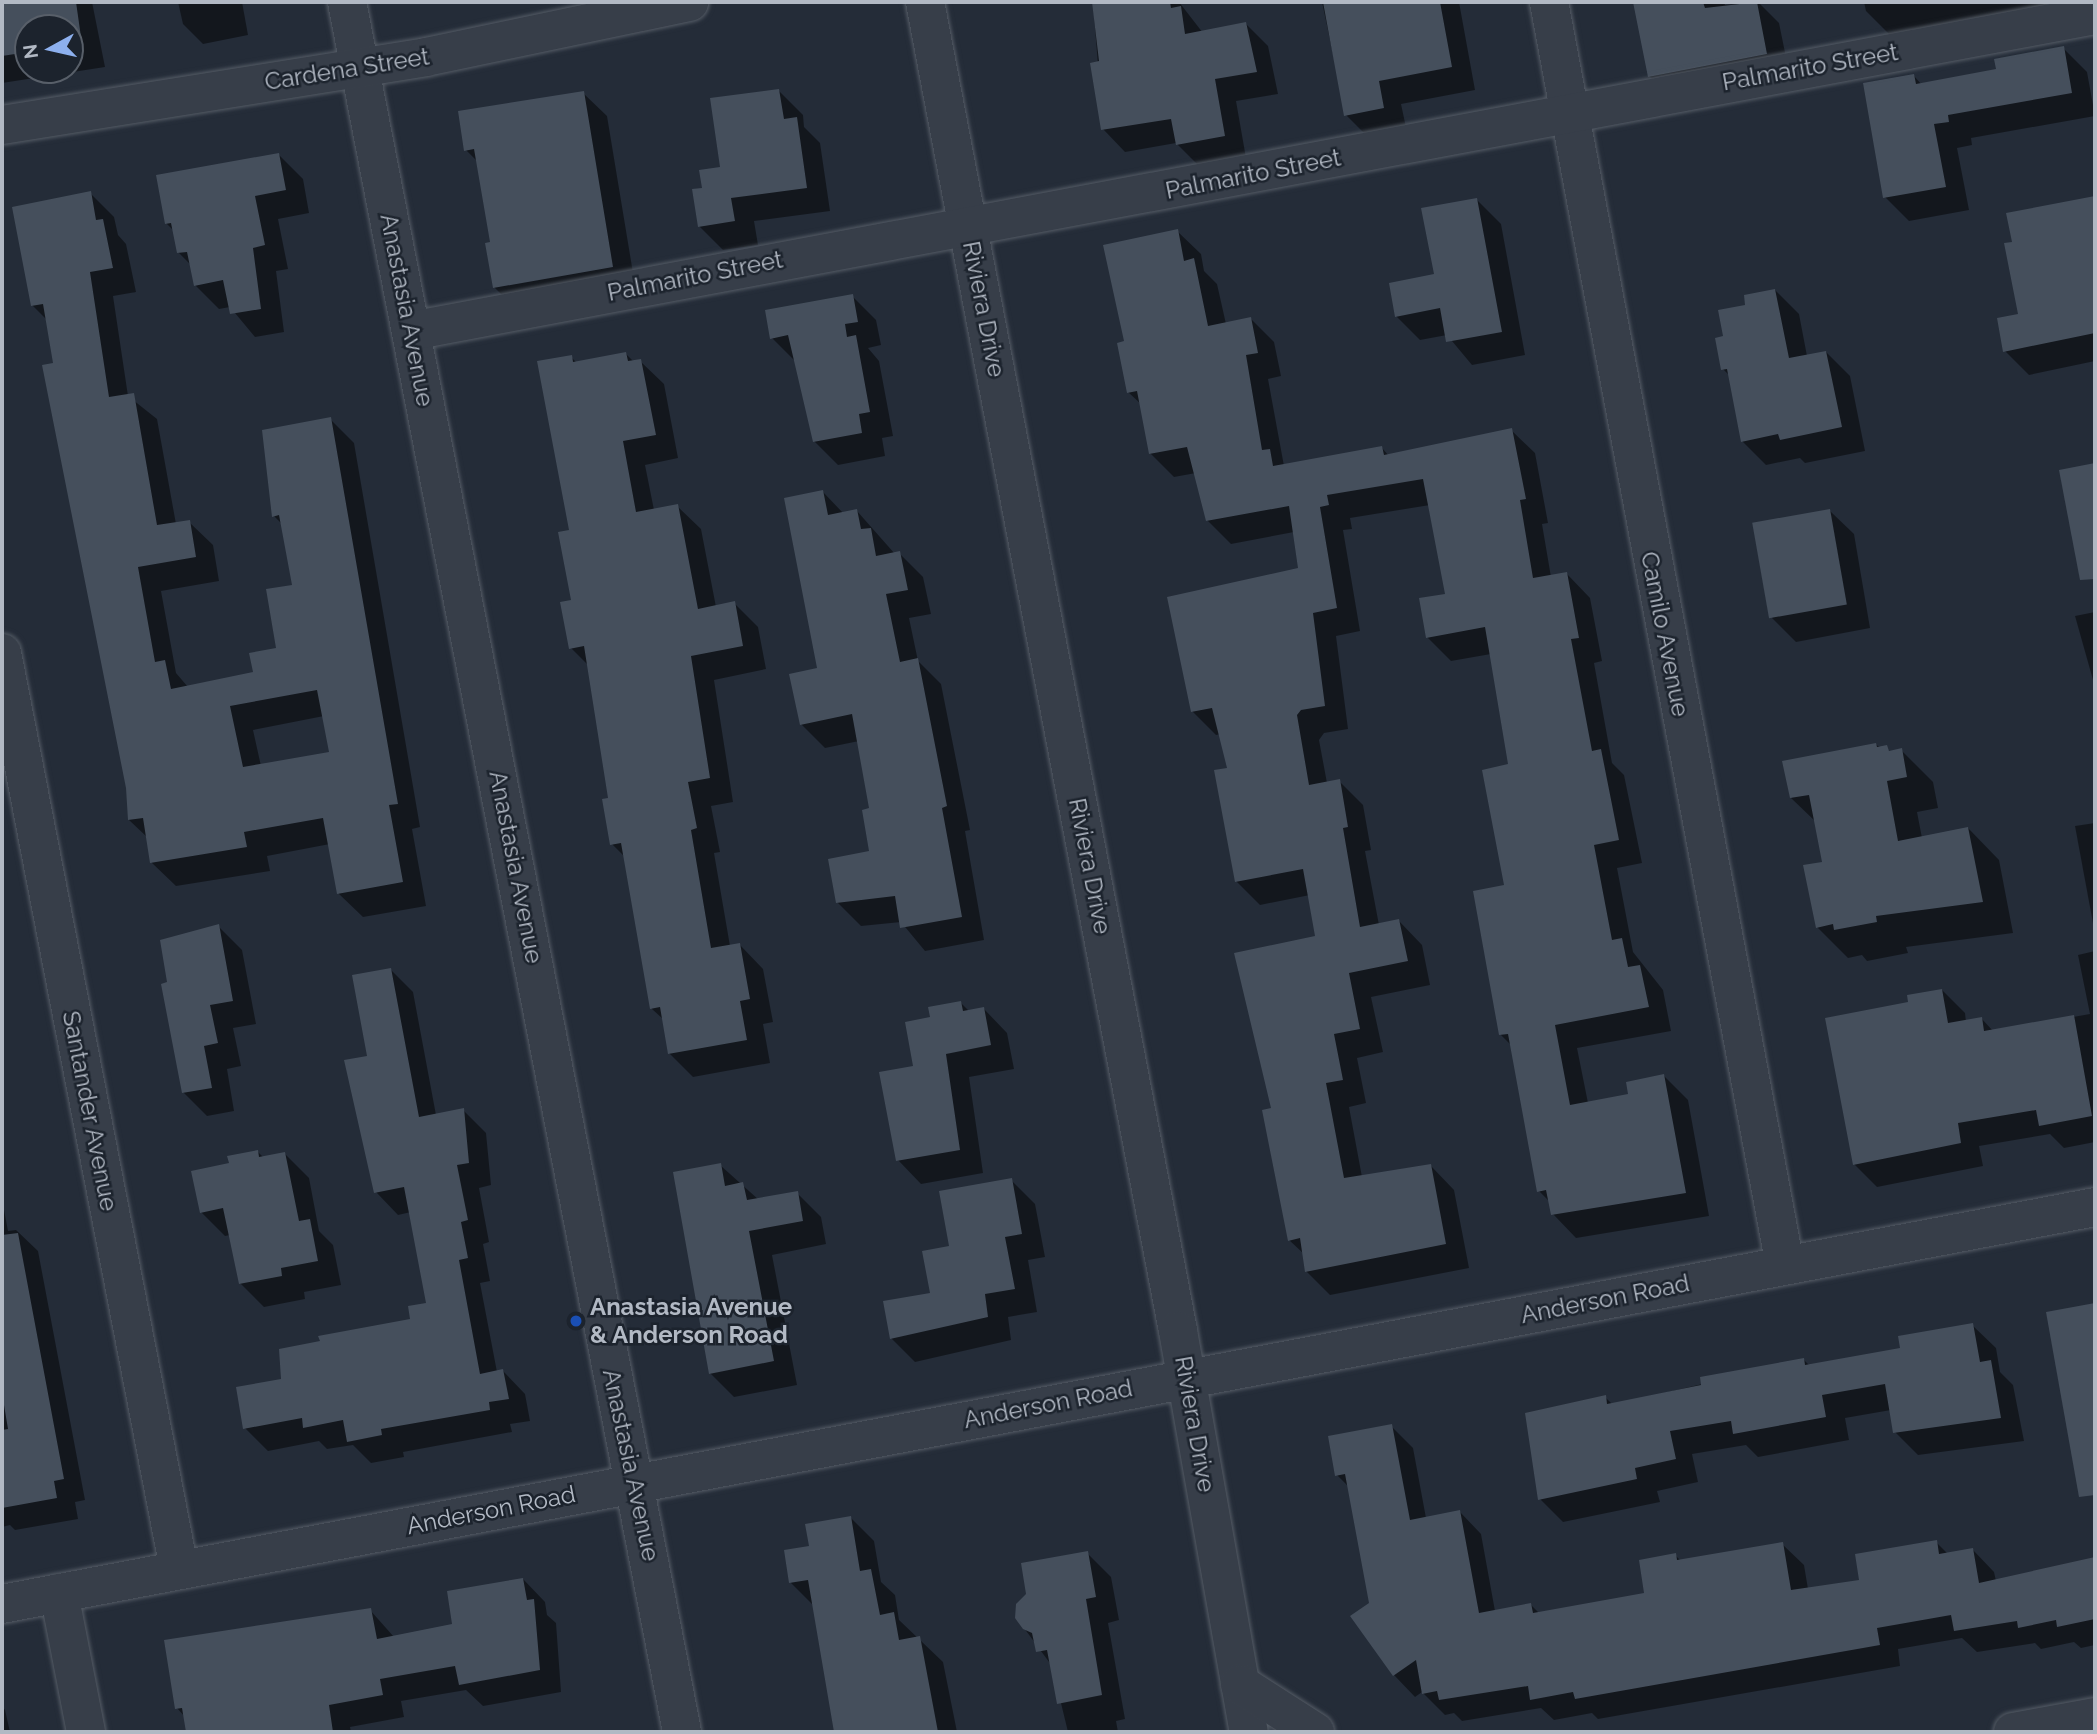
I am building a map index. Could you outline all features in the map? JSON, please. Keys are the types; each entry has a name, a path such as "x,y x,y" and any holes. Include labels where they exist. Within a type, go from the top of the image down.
{"street":[{"name":"Anastasia Avenue","path":"348,2 682,1732"},
{"name":"Riviera Drive","path":"925,2 1187,1377 1249,1732"},
{"name":"Camilo Avenue","path":"1549,2 1785,1265"},
{"name":"Cardena Street","path":"2,125 360,66 679,3"},
{"name":"Palmarito Street","path":"411,331 2095,15"},
{"name":"Santander Avenue","path":"2,653 179,1569"},
{"name":"Anderson Road","path":"2,1604 1187,1377 2095,1207"},
{"path":"60,1593 86,1732"},
{"path":"1240,1684 1315,1732"},
{"path":"2013,1732 2095,1717"}],"building":[{"path":"2,2 76,2 78,14 14,14 14,54 2,56"},
{"path":"1092,2 1170,2 1171,8 1181,6 1185,34 1246,22 1257,72 1215,79 1225,136 1176,145 1171,119 1101,130 1090,63 1099,61"},
{"path":"1323,2 1440,2 1452,67 1379,81 1384,108 1344,116"},
{"path":"1633,2 1703,2 1705,8 1757,2 1767,54 1648,77"},
{"path":"2064,46 2072,93 1948,115 1949,122 1934,124 1946,187 1883,198 1863,83 1914,74 1916,84 1996,69 1994,59"},
{"path":"779,89 784,119 797,117 807,188 731,198 735,221 698,227 692,189 702,188 699,170 720,167 710,98"},
{"path":"584,91 613,267 493,288 485,243 490,242 474,149 464,151 458,111"},
{"path":"279,153 286,190 255,196 265,245 253,248 261,309 230,314 223,280 194,286 187,252 177,253 171,223 165,224 156,175"},
{"path":"91,191 96,220 103,219 113,268 90,272 109,397 134,393 157,525 190,520 196,557 138,567 155,662 165,660 171,689 253,672 249,653 276,648 266,589 292,585 279,515 272,517 262,430 331,417 398,804 389,805 403,882 337,894 323,818 244,832 247,847 150,863 143,818 128,820 126,788 42,365 53,363 43,304 31,306 12,207","holes":["317,690 329,752 243,767 230,706"]},
{"path":"2095,196 2095,333 2003,352 1997,318 2018,314 2004,243 2012,242 2006,213"},
{"path":"1477,198 1502,332 1446,342 1440,308 1395,317 1389,283 1434,274 1421,208"},
{"path":"1178,229 1184,261 1194,258 1208,326 1251,317 1258,353 1246,355 1262,450 1270,449 1273,466 1382,446 1384,455 1512,428 1526,499 1520,500 1533,578 1567,572 1579,638 1571,639 1592,751 1601,749 1619,840 1594,845 1612,940 1622,938 1628,967 1640,965 1649,1007 1555,1025 1570,1105 1628,1094 1626,1082 1664,1074 1686,1193 1551,1215 1546,1190 1537,1192 1508,1034 1499,1035 1473,891 1504,885 1482,770 1508,764 1485,627 1426,638 1419,598 1445,594 1423,479 1327,495 1329,505 1320,507 1337,608 1313,613 1325,706 1301,710 1297,715 1309,785 1340,779 1348,827 1343,828 1360,927 1399,919 1408,961 1349,973 1360,1029 1334,1034 1343,1080 1326,1083 1344,1178 1431,1164 1446,1244 1305,1272 1300,1238 1288,1241 1262,1110 1271,1108 1234,953 1315,936 1303,869 1235,882 1214,770 1227,768 1212,708 1191,712 1167,597 1298,568 1289,506 1206,521 1187,447 1149,454 1137,391 1127,393 1117,343 1124,341 1103,245"},
{"path":"1775,289 1789,358 1826,351 1842,427 1780,440 1778,434 1741,442 1727,369 1721,370 1715,338 1723,336 1718,310 1745,305 1744,295"},
{"path":"853,294 858,322 845,324 847,337 856,335 870,412 859,414 862,433 813,442 788,335 770,339 765,310"},
{"path":"626,352 628,361 641,359 656,435 623,441 636,512 678,504 698,609 735,601 743,646 691,656 710,778 688,782 697,828 691,830 711,948 740,943 750,999 740,1001 747,1040 668,1054 660,1007 650,1009 621,843 610,845 602,799 608,798 584,646 569,649 560,602 571,600 558,532 569,530 537,361 572,355 573,362"},
{"path":"2095,463 2095,579 2080,580 2059,470"},
{"path":"823,490 828,515 857,509 861,529 871,528 876,556 900,551 908,590 886,594 900,662 918,658 947,806 942,808 962,917 900,928 895,896 836,903 828,859 869,851 862,810 869,808 852,714 800,725 789,674 817,668 784,498"},
{"path":"1830,509 1847,605 1769,618 1752,523"},
{"path":"1876,743 1877,747 1887,745 1889,751 1902,748 1907,777 1887,781 1898,841 1968,827 1983,902 1876,916 1877,922 1834,930 1833,924 1816,928 1803,865 1822,862 1809,795 1790,798 1782,761"},
{"path":"219,924 233,1001 210,1005 218,1043 204,1046 212,1088 182,1093 161,984 167,982 160,940"},
{"path":"391,968 419,1117 464,1108 469,1163 457,1165 468,1220 461,1222 468,1258 459,1260 480,1374 503,1369 509,1399 489,1402 490,1410 381,1429 382,1435 347,1442 343,1420 303,1428 302,1418 243,1429 236,1387 281,1379 279,1349 320,1341 318,1336 410,1319 408,1306 426,1303 404,1187 374,1193 344,1060 367,1056 352,975"},
{"path":"1942,989 1948,1023 1982,1017 1984,1031 2074,1015 2092,1116 2039,1126 2036,1110 1958,1123 1961,1143 1853,1165 1825,1018 1908,1002 1907,995"},
{"path":"961,1001 963,1011 984,1007 991,1045 946,1054 960,1150 896,1161 879,1072 913,1066 905,1022 930,1017 928,1007"},
{"path":"258,1150 259,1157 285,1152 299,1221 310,1219 318,1261 281,1268 282,1276 239,1284 223,1208 200,1213 191,1171 229,1163 227,1156"},
{"path":"721,1163 725,1186 743,1182 747,1200 798,1191 803,1221 749,1231 774,1361 709,1374 673,1172"},
{"path":"1012,1178 1022,1234 1005,1237 1015,1289 985,1294 988,1317 890,1339 883,1301 930,1293 922,1251 949,1246 939,1191"},
{"path":"18,1233 64,1479 54,1481 57,1498 2,1508 2,1430 8,1429 2,1393 2,1235"},
{"path":"2095,1303 2095,1495 2079,1497 2046,1312"},
{"path":"1973,1323 1980,1362 1991,1360 2001,1418 1893,1433 1885,1384 1822,1395 1826,1417 1733,1434 1731,1421 1670,1431 1676,1459 1635,1468 1637,1479 1538,1500 1525,1413 1606,1395 1607,1404 1701,1385 1700,1377 1804,1358 1805,1365 1900,1348 1898,1336"},
{"path":"1392,1424 1410,1520 1460,1510 1479,1613 1531,1603 1533,1613 1644,1593 1639,1560 1676,1553 1677,1560 1783,1542 1791,1590 1859,1580 1855,1554 1937,1540 1939,1554 1973,1548 1979,1583 2095,1557 2095,1619 2057,1627 2056,1620 2018,1628 2017,1621 1954,1631 1951,1615 1877,1628 1880,1645 1575,1699 1573,1692 1530,1700 1528,1686 1439,1700 1437,1691 1422,1694 1416,1660 1393,1676 1350,1616 1369,1603 1345,1474 1335,1476 1328,1436"},
{"path":"851,1516 860,1571 871,1569 880,1615 894,1612 899,1640 920,1636 938,1732 834,1732 808,1580 789,1583 784,1550 809,1546 805,1524"},
{"path":"1088,1551 1096,1597 1086,1599 1102,1695 1057,1704 1047,1650 1036,1652 1032,1633 1023,1629 1015,1618 1016,1604 1026,1594 1021,1563"},
{"path":"523,1578 527,1600 534,1599 540,1670 459,1685 455,1666 380,1679 383,1695 329,1705 333,1732 186,1732 182,1708 175,1709 164,1640 371,1608 377,1639 452,1624 447,1591"}],"place":[{"name":"Anastasia Avenue & Anderson Road","path":"576,1321"}]}
